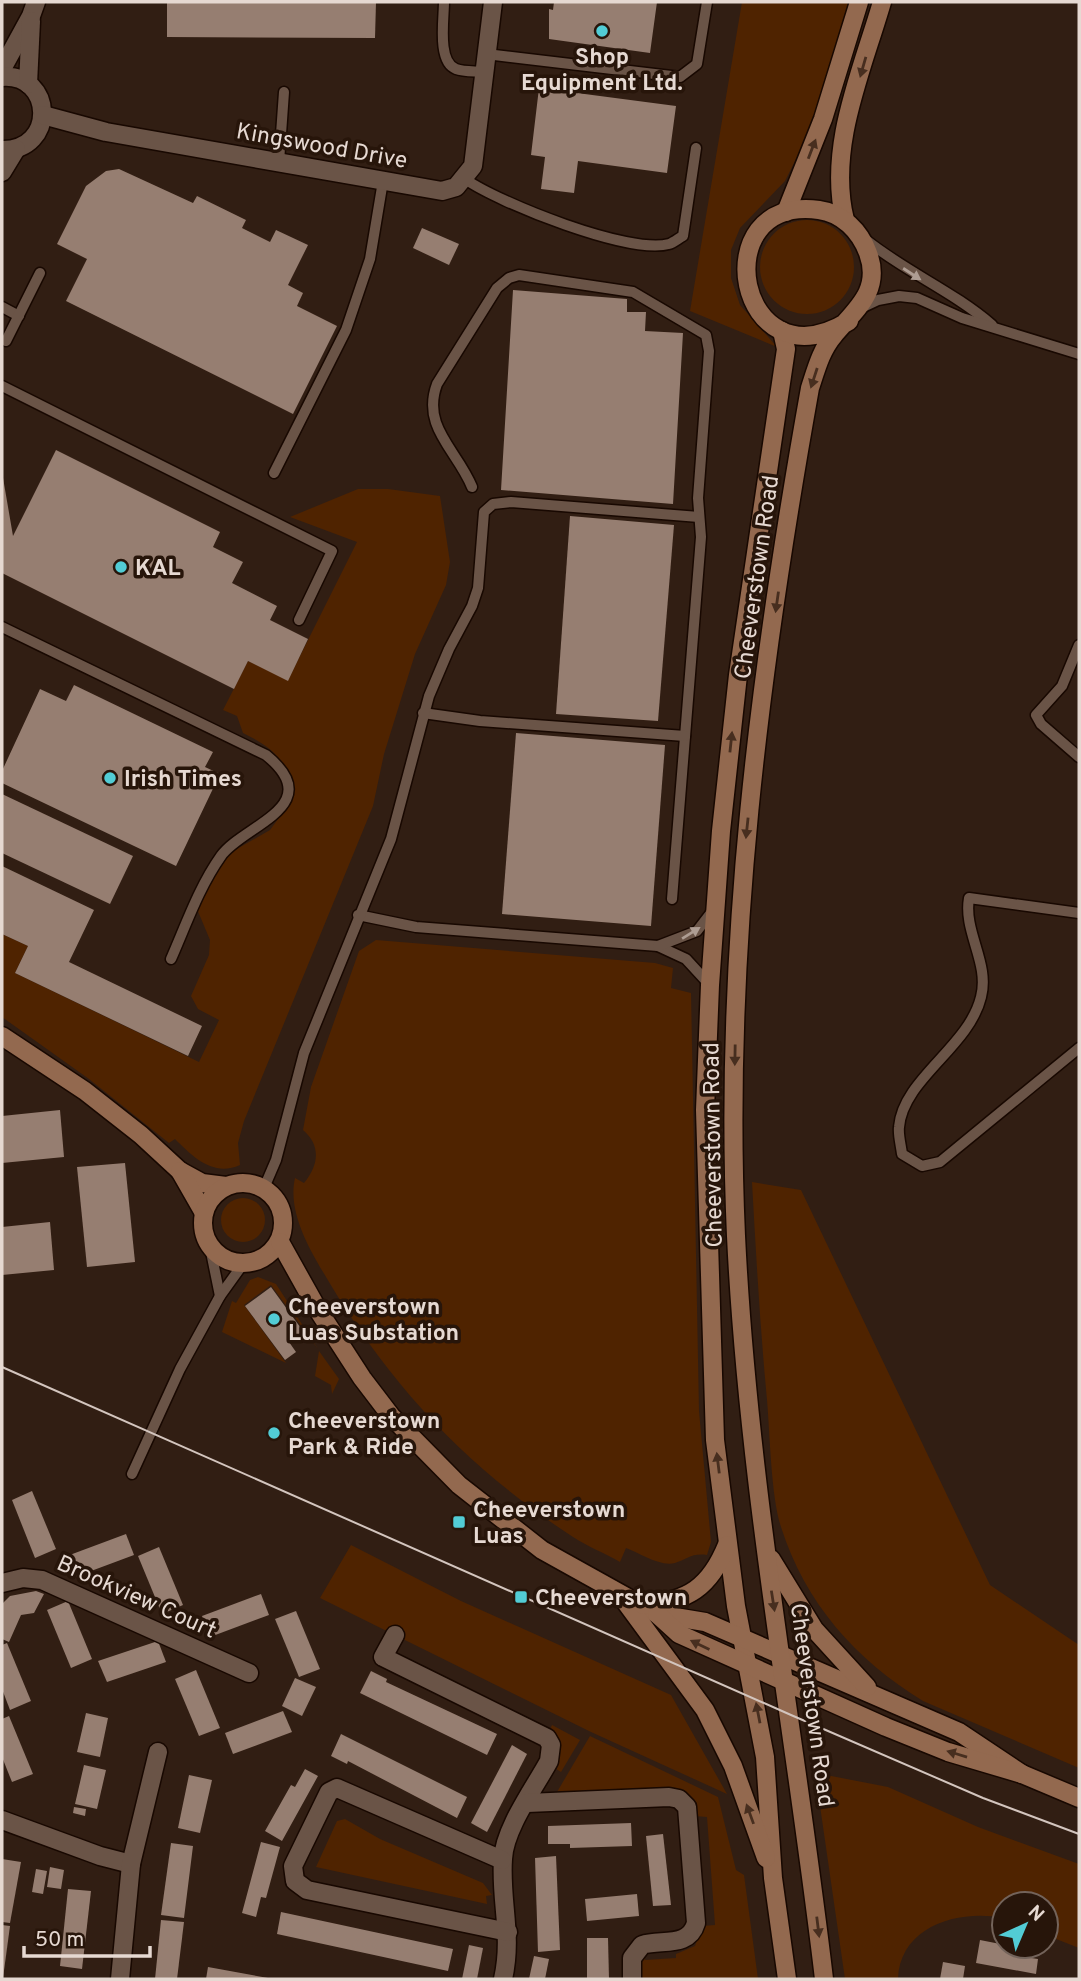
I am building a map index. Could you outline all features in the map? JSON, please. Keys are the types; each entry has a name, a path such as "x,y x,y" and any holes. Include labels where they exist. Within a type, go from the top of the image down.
{"main road":[{"path":"854,315 817,335 782,331 764,319 751,301 744,281 745,259 753,239 768,222 786,212 823,118 859,2"},
{"path":"845,220 838,191 839,159 882,2"},
{"name":"Cheeverstown Road","path":"786,212 806,208 827,211 845,220 860,235 869,255 872,276 854,315 833,336 819,360 810,388 757,733 737,958 736,1235 765,1546 786,1683 824,1979"},
{"name":"Cheeverstown Road","path":"782,331 786,349 738,675 715,908 705,1110 715,1440 742,1637 765,1757 773,1878 787,1979"},
{"path":"2,1036 85,1091 141,1135 180,1171 202,1183 226,1186 251,1183 264,1188 280,1206 284,1217 280,1241 273,1251 248,1263"},
{"path":"180,1171 204,1213 205,1236 210,1247 220,1257 248,1263 271,1264 296,1275"},
{"path":"204,1213 216,1193 226,1186"},
{"path":"280,1241 296,1275 362,1378 425,1454 459,1485 524,1536 621,1596 657,1614 679,1634 748,1667 948,1752 1022,1774 1079,1798"},
{"path":"640,1605 677,1600 698,1588 717,1570 728,1542"},
{"path":"765,1546 814,1629 837,1657 879,1697"},
{"path":"621,1596 705,1710 733,1766 773,1878"},
{"path":"657,1614 694,1619 879,1697 958,1732 1022,1774"}],"street":[{"path":"465,179 473,166 493,2"},
{"path":"2,69 34,9"},
{"path":"27,84 34,9"},
{"path":"2,77 18,79 36,92 43,115 35,136 9,149 2,172"},
{"name":"Kingswood Drive","path":"43,115 106,132 442,191 456,187 465,179"},
{"name":"Brookview Court","path":"2,1582 23,1578 42,1580 249,1673"},
{"path":"395,1635 383,1657 547,1738 552,1754 505,1845 502,1860 508,1933 503,1979"},
{"path":"120,1979 131,1864 158,1752"},
{"path":"502,1860 337,1788 329,1792 293,1866 295,1881 307,1890 508,1933"},
{"path":"527,1803 670,1797 679,1799 687,1807 696,1923 693,1933 688,1938 642,1945 632,1958 632,1979"},
{"path":"2,1820 100,1856 131,1864"}],"lane":[{"path":"444,2 444,52 449,65 457,70 485,63 680,77 697,64 707,2"},
{"path":"279,162 284,92"},
{"path":"465,179 498,198 593,232 634,244 668,244 683,236 696,148"},
{"path":"274,473 346,330 370,259 383,181"},
{"path":"860,235 889,259 969,305 995,328"},
{"path":"6,341 40,274"},
{"path":"472,487 464,468 433,421 431,399 437,384 497,288 509,278 519,275 633,292 706,335 709,351 699,517 701,537 672,899"},
{"path":"854,315 889,298 917,298 995,328 1079,354"},
{"path":"2,307 19,316"},
{"path":"2,386 332,551 299,620"},
{"path":"264,1188 276,1160 304,1053 391,839 423,713 449,649 472,606 481,559 482,517 493,504 511,502 699,517"},
{"path":"2,626 266,755 281,767 288,787 284,803 273,818 237,839 222,855 202,888 171,959"},
{"path":"1079,645 1062,686 1036,715 1041,724 1079,757"},
{"path":"423,713 480,721 685,736"},
{"path":"1079,913 969,898 966,917 981,964 982,997 967,1031 908,1100 899,1126 902,1154 922,1166 940,1162 1079,1048"},
{"path":"658,946 698,931 715,908"},
{"path":"358,915 416,927 658,946 686,959 710,985"},
{"path":"210,1247 220,1296"},
{"path":"132,1474 180,1369 220,1296 248,1263"}],"shaded area":[{"path":"742,2 852,2 809,133 785,181 740,228 731,250 731,278 740,305 777,347 690,311"},
{"path":"807,220 825,223 840,234 851,249 854,267 851,285 840,300 825,311 807,314 789,311 774,300 763,285 760,267 763,249 774,234 789,223"},
{"path":"358,489 388,489 440,496 450,562 446,585 415,654 384,754 373,806 244,1121 238,1143 240,1165 221,1169 196,1158 175,1139 169,1143 89,1079 2,1017 2,934 28,946 15,973 199,1062 219,1020 198,1009 191,996 209,955 210,940 197,909 220,862 270,830 281,815 291,789 285,769 275,754 243,733 237,716 223,710 248,661 288,680 357,542 290,517"},
{"path":"376,940 655,963 673,968 671,988 691,993 699,1411 711,1542 707,1555 693,1556 669,1564 626,1548 620,1562 579,1541 535,1511 467,1454 406,1391 353,1321 315,1258 297,1218 293,1191 295,1178 304,1183 315,1163 313,1143 303,1130 311,1087 359,951"},
{"path":"752,1182 801,1190 990,1585 1079,1645 1079,1768 923,1701 899,1685 855,1648 836,1627 804,1580 791,1555 775,1499"},
{"path":"243,1198 258,1205 265,1220 258,1235 243,1242 228,1235 221,1220 228,1205"},
{"path":"258,1277 276,1284 318,1349 271,1285 244,1305 286,1363 222,1332 232,1301 236,1303 250,1280"},
{"path":"319,1351 339,1379 332,1394 331,1385 315,1376"},
{"path":"351,1545 461,1601 671,1695 727,1794 591,1732 320,1598"},
{"path":"552,1725 580,1740 561,1772 553,1767 547,1736"},
{"path":"590,1736 718,1797 736,1870 744,1875 758,1979 636,1979 635,1966 644,1955 645,1960 676,1958 676,1954 695,1946 702,1926 715,1925 707,1817 694,1816 665,1794 665,1788 557,1792"},
{"path":"821,1774 888,1787 978,1827 1079,1864 1079,1948 1060,1941 1060,1890 990,1890 990,1916 952,1919 921,1934 909,1945 901,1961 898,1979 845,1979 818,1792"},
{"path":"345,1819 380,1839 483,1883 492,1895 486,1896 487,1904 316,1867 337,1821"}],"building":[{"path":"167,2 376,2 375,38 167,37"},
{"name":"Shop Equipment Ltd.","path":"554,2 657,2 650,53 549,39 549,9 553,10"},
{"path":"539,88 676,106 667,173 578,161 574,193 541,189 545,157 531,155"},
{"path":"119,169 193,203 197,196 246,220 242,228 270,242 276,230 308,245 288,285 303,293 297,306 337,326 293,414 66,301 87,259 57,244 86,186 106,171"},
{"path":"422,228 459,244 449,265 413,248"},
{"path":"513,290 627,299 627,312 646,312 645,331 683,333 673,504 501,490"},
{"name":"KAL","path":"56,450 220,532 213,547 243,562 232,583 277,606 270,620 308,639 288,681 248,661 234,689 2,573 2,472 13,536"},
{"path":"570,516 674,525 658,721 556,714"},
{"name":"Irish Times","path":"74,685 213,752 205,767 220,774 176,866 2,783 2,771 40,689 66,701"},
{"path":"516,733 665,745 651,926 502,914"},
{"path":"2,794 133,856 110,904 2,853"},
{"path":"2,866 94,910 69,962 202,1026 188,1056 15,973 28,946 2,934"},
{"path":"60,1110 64,1157 2,1163 2,1116"},
{"path":"125,1163 135,1262 87,1267 77,1167"},
{"path":"50,1222 54,1270 2,1275 2,1227"},
{"name":"Cheeverstown Luas Substation","path":"271,1287 303,1331 289,1342 296,1352 285,1360 245,1306"},
{"path":"32,1491 56,1549 35,1558 12,1500"},
{"path":"126,1534 134,1555 75,1577 67,1556"},
{"path":"159,1547 183,1605 162,1614 138,1556"},
{"path":"36,1591 44,1594 34,1613 21,1615 9,1642 2,1639 2,1604 10,1596"},
{"path":"261,1594 269,1615 210,1637 202,1616"},
{"path":"68,1601 92,1659 71,1668 47,1610"},
{"path":"296,1611 320,1669 299,1677 275,1619"},
{"path":"158,1641 166,1662 107,1682 98,1661"},
{"path":"7,1643 31,1701 10,1710 2,1689 2,1645"},
{"path":"196,1670 220,1728 199,1736 175,1679"},
{"path":"371,1671 387,1679 386,1682 497,1734 487,1755 360,1693"},
{"path":"295,1678 316,1687 302,1716 282,1706"},
{"path":"283,1711 292,1732 233,1754 225,1733"},
{"path":"86,1713 108,1718 100,1757 77,1752"},
{"path":"9,1716 33,1774 12,1782 2,1757 2,1719"},
{"path":"341,1734 467,1797 457,1818 348,1761 347,1764 331,1756"},
{"path":"512,1745 527,1754 487,1832 471,1823"},
{"path":"84,1765 106,1770 97,1809 75,1804"},
{"path":"305,1769 318,1776 282,1841 265,1831 291,1785 295,1787"},
{"path":"189,1775 212,1780 200,1833 178,1828"},
{"path":"74,1807 86,1809 85,1816 73,1813"},
{"path":"631,1823 632,1846 570,1848 570,1844 548,1844 548,1826"},
{"path":"663,1834 671,1905 653,1906 646,1836"},
{"path":"261,1842 280,1847 266,1898 261,1897 256,1917 242,1913"},
{"path":"171,1843 193,1846 184,1918 161,1915"},
{"path":"556,1856 560,1950 538,1952 535,1858"},
{"path":"2,1859 21,1862 10,1923 2,1922"},
{"path":"50,1867 64,1870 61,1889 47,1887"},
{"path":"36,1869 47,1871 43,1894 32,1892"},
{"path":"68,1889 91,1891 82,1969 60,1966"},
{"path":"637,1894 639,1916 587,1921 585,1899"},
{"path":"281,1912 453,1949 448,1971 277,1934"},
{"path":"161,1920 184,1922 177,1979 155,1979"},
{"path":"2,1925 10,1926 3,1978 2,1978"},
{"path":"587,1938 608,1938 609,1979 587,1979"},
{"path":"980,1940 990,1942 990,1960 1038,1960 1036,1974 976,1963"},
{"path":"469,1945 483,1948 477,1979 462,1979"},
{"path":"534,1956 549,1959 545,1979 529,1979"},
{"path":"943,1962 965,1966 963,1979 940,1979"},
{"path":"208,1967 268,1978 268,1979 206,1979"}],"tram line":[{"path":"2,1367 791,1715 983,1798 1079,1834"}],"place":[{"name":"Shop Equipment Ltd.","path":"602,31"},
{"name":"KAL","path":"121,567"},
{"name":"Irish Times","path":"110,778"},
{"name":"Cheeverstown Luas Substation","path":"274,1319"},
{"name":"Cheeverstown Park & Ride","path":"274,1433"},
{"name":"Cheeverstown Luas","path":"459,1522"},
{"name":"Cheeverstown","path":"521,1597"}]}
